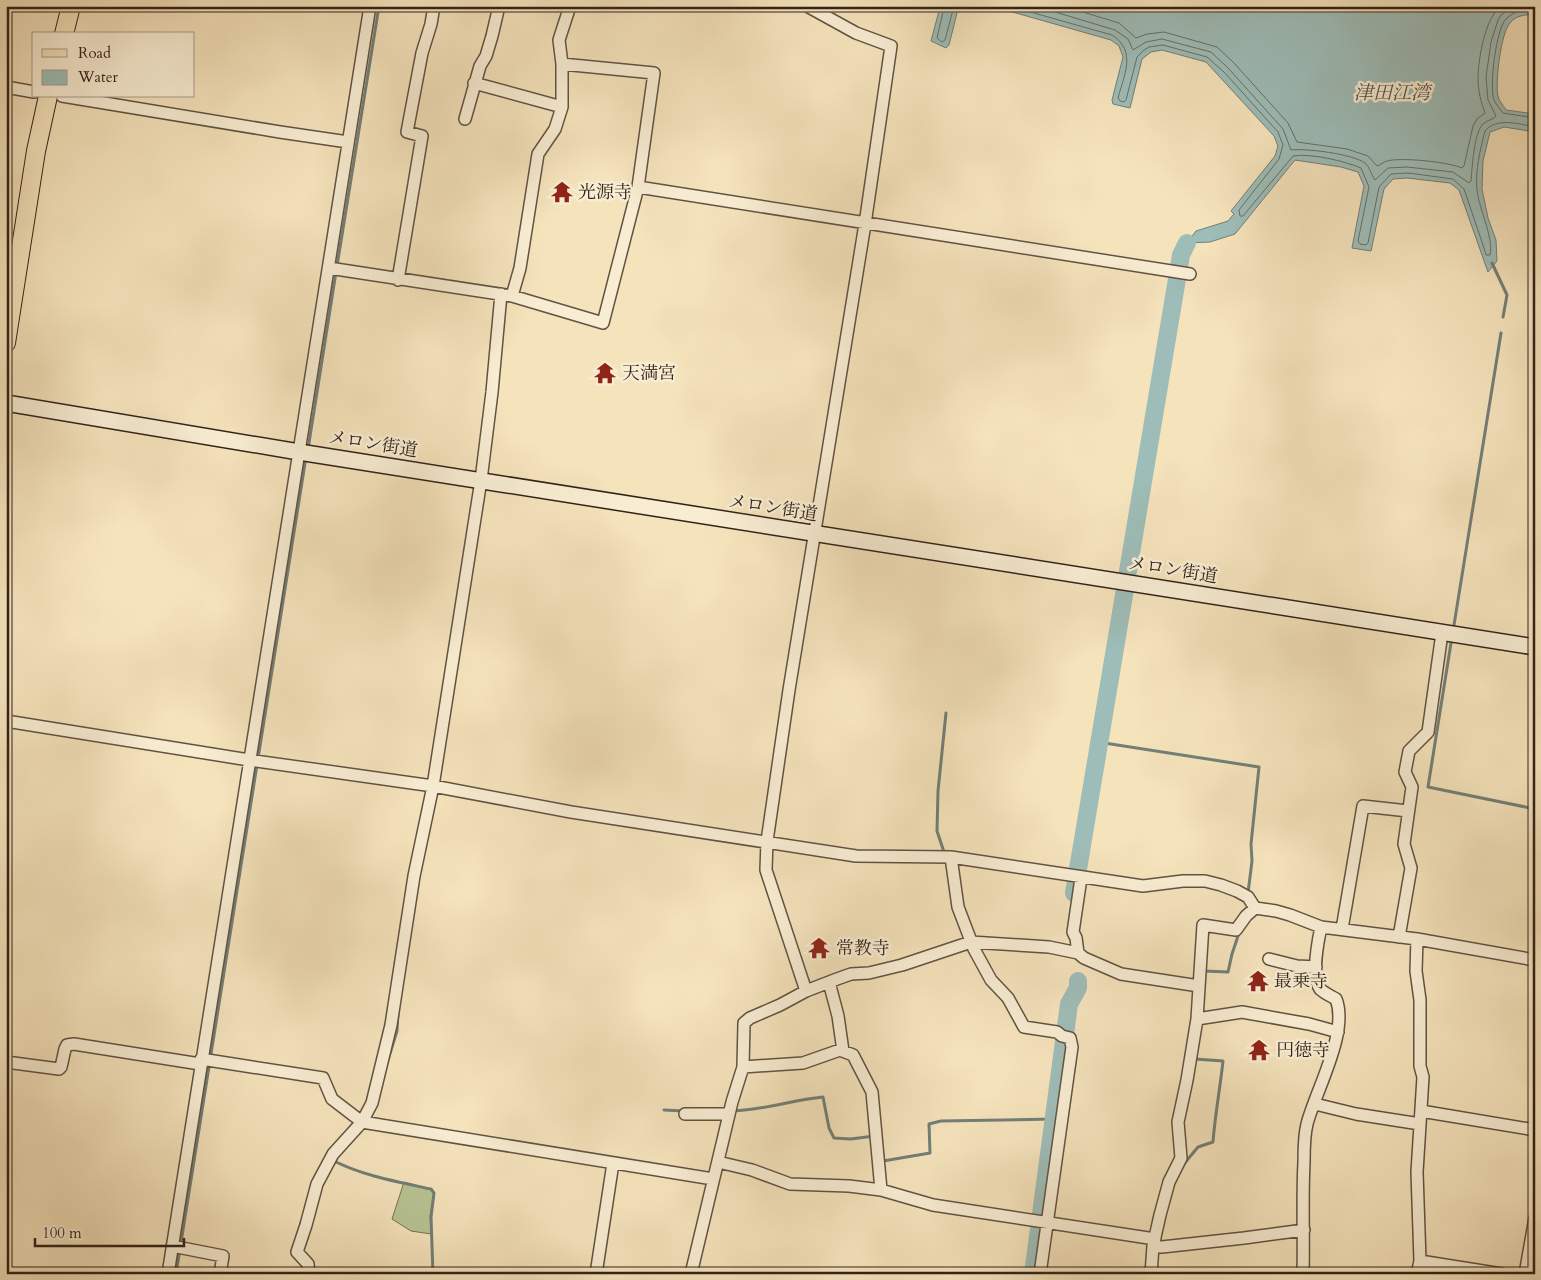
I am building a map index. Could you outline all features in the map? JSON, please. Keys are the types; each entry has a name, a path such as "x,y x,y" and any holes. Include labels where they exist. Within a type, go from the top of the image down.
{"main road":[{"path":"64,32 71,6"},
{"path":"6,343 36,151 48,98"}],"street":[{"path":"168,1274 177,1247 205,1061 335,269 348,142 370,6"},
{"path":"398,280 422,136 407,132 422,53 431,24 434,6"},
{"path":"466,119 474,84 488,49 498,6"},
{"path":"309,1274 308,1264 298,1252 317,1184 333,1154 362,1122 372,1103 391,1025 414,876 433,786 481,480 506,295 520,268 538,154 555,129 562,107 562,64 559,40 570,6"},
{"path":"806,991 766,870 767,841 789,690 865,224 891,46 856,33 807,6"},
{"path":"335,269 506,295 603,323 638,187 654,73 562,64"},
{"path":"474,84 562,107"},
{"path":"6,87 32,92"},
{"path":"74,98 348,142"},
{"path":"638,187 1190,274"},
{"name":"メロン街道","path":"6,403 305,453 1535,647"},
{"path":"1399,937 1411,868 1404,844 1412,787 1405,772 1409,751 1428,732 1442,632"},
{"path":"6,721 433,786 571,812 856,856 951,857 1143,886 1183,881 1205,881 1237,891 1248,897 1255,908 1290,915 1321,927 1399,937 1535,960"},
{"path":"1342,929 1363,806 1408,811"},
{"path":"951,857 958,907 971,942 991,980 1008,998 1024,1027 1057,1032 1064,1037 1070,1038 1072,1047 1042,1222 1040,1274"},
{"path":"1078,877 1073,932 1076,938 1078,953"},
{"path":"1151,1274 1154,1242 1170,1182 1180,1158 1178,1122 1197,1019 1203,925 1236,930 1246,916 1255,908"},
{"path":"1303,1274 1302,1185 1307,1125 1338,1032 1340,1008 1336,999 1321,990 1317,984 1317,944 1321,927"},
{"path":"1417,940 1416,971 1420,1000 1420,1066 1422,1077 1422,1111 1417,1172 1420,1261 1418,1274"},
{"path":"691,1274 729,1114 743,1067 744,1023 750,1018 806,991 851,974 870,973 902,965 971,942 1049,947 1078,953 1084,958 1121,974 1199,986"},
{"path":"1269,959 1297,966 1316,967"},
{"path":"829,982 838,1016 843,1052"},
{"path":"1197,1019 1248,1012 1309,1024 1338,1032"},
{"path":"6,1062 59,1069 67,1045 74,1044 322,1078 332,1099 362,1122 713,1179"},
{"path":"743,1067 803,1063 840,1050 853,1055 872,1092 880,1190"},
{"path":"1315,1104 1356,1114 1420,1124"},
{"path":"1422,1111 1535,1130"},
{"path":"685,1114 729,1114"},
{"path":"718,1162 752,1170 790,1184 849,1186 880,1190 933,1205 1154,1242 1162,1246 1304,1230"},
{"path":"596,1274 613,1163"},
{"path":"1525,1274 1535,1218"},
{"path":"177,1247 223,1256 220,1274"},
{"path":"1420,1261 1502,1274"}],"green space":[{"path":"404,1182 431,1190 434,1193 430,1216 431,1234 411,1231 392,1219"}],"water":[{"path":"938,6 962,6 958,9 949,45 946,48 931,41 939,11"},
{"name":"津田江湾","path":"984,6 1535,6 1535,14 1524,15 1512,20 1507,28 1500,58 1497,90 1499,100 1506,110 1535,114 1535,132 1504,127 1490,132 1483,161 1482,189 1488,218 1496,240 1497,261 1488,272 1459,190 1450,183 1407,178 1393,179 1384,189 1371,251 1352,248 1364,186 1358,172 1341,167 1295,160 1235,234 1210,242 1187,243 1196,231 1228,221 1234,214 1231,211 1275,156 1278,146 1274,136 1206,62 1162,50 1151,52 1142,59 1130,108 1113,104 1112,100 1123,57 1119,46 1111,40 1016,13"}],"waterway":[{"path":"337,266 379,6"},
{"path":"1074,893 1181,255 1187,243"},
{"path":"1492,263 1507,295 1503,317"},
{"path":"308,449 336,272"},
{"path":"1454,625 1501,333"},
{"path":"176,1274 306,457"},
{"path":"1451,643 1428,787 1535,809"},
{"path":"945,855 937,831 938,791 946,713"},
{"path":"1098,742 1259,767 1248,893"},
{"path":"1204,971 1228,972 1239,933"},
{"path":"1033,1274 1069,1004 1078,988 1078,981"},
{"path":"387,1063 397,1031 398,1013"},
{"path":"1183,1165 1198,1147 1213,1142 1223,1061 1195,1059 1195,1057"},
{"path":"733,1111 756,1109 823,1097 829,1128 834,1138 851,1139 874,1136"},
{"path":"664,1110 684,1111"},
{"path":"883,1159 883,1161 930,1153 929,1124 941,1121 1054,1119"},
{"path":"332,1160 368,1174 431,1189 434,1193 431,1217 433,1274"},
{"path":"1534,1274 1535,1268"}],"place":[{"name":"光源寺","path":"562,192"},
{"name":"天満宮","path":"605,373"},
{"name":"常教寺","path":"819,948"},
{"name":"最乗寺","path":"1258,981"},
{"name":"円徳寺","path":"1259,1050"}]}
